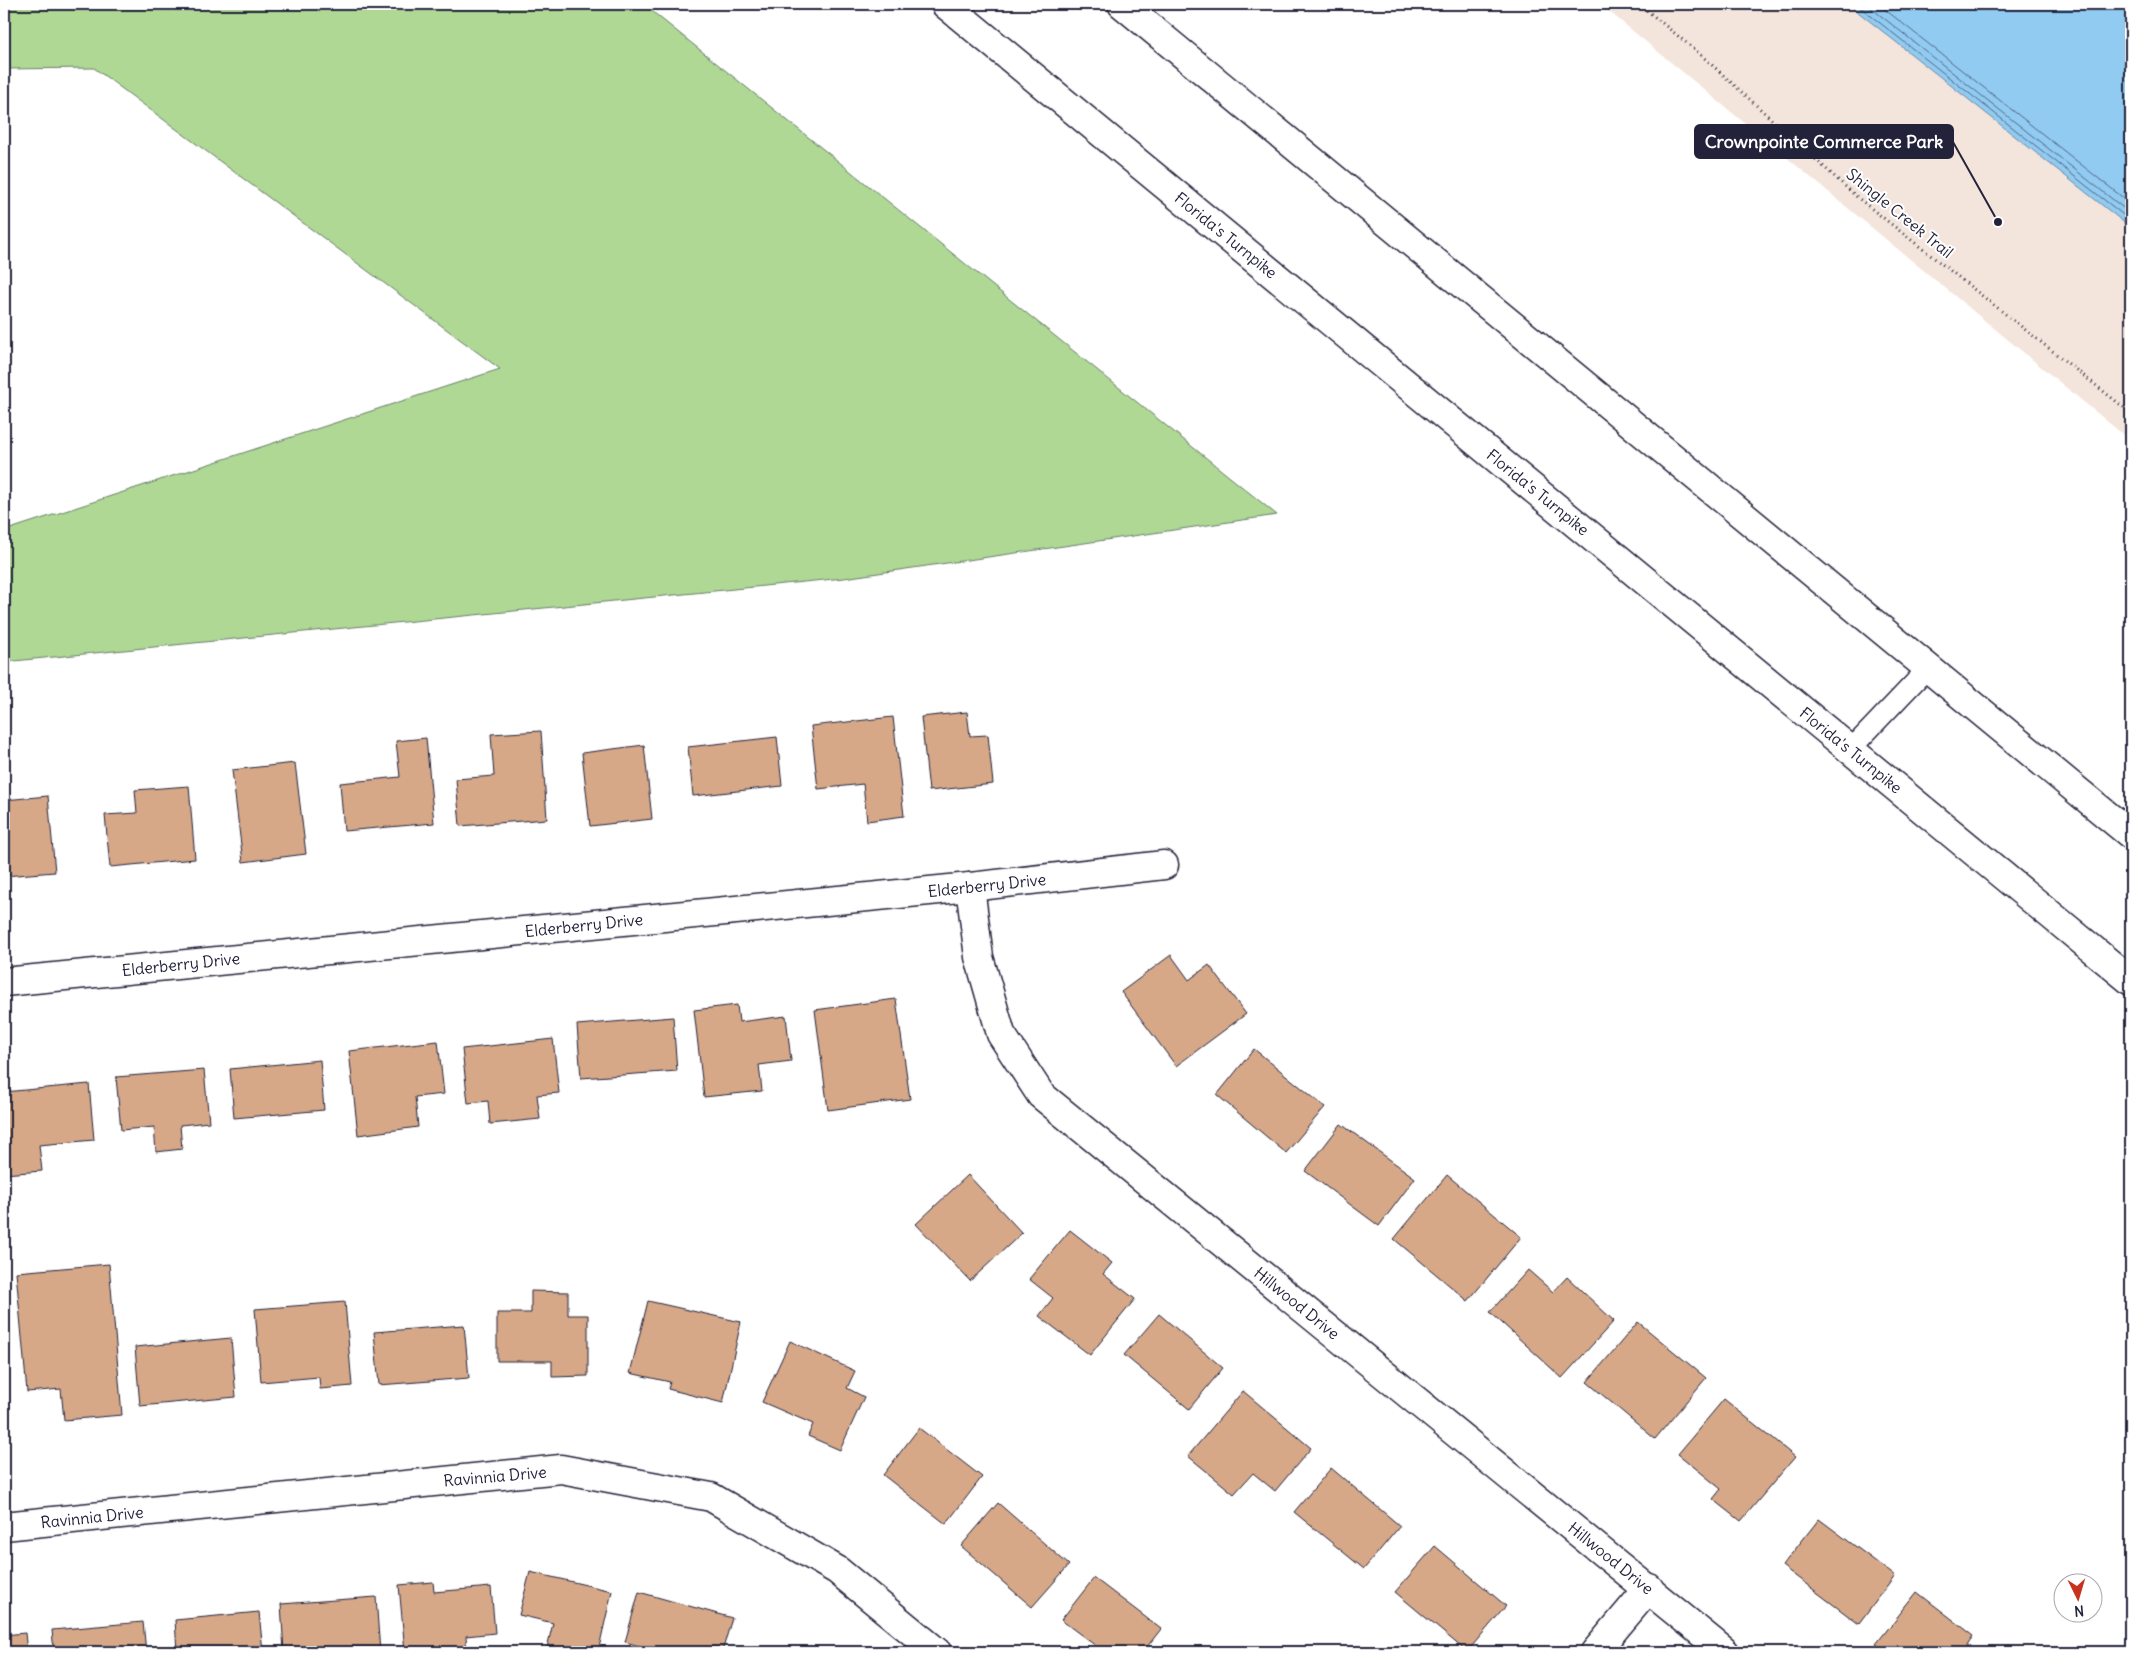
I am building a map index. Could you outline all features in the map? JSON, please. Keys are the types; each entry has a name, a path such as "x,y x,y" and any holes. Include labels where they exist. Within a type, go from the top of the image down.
{"main road":[{"name":"Florida's Turnpike","path":"945,4 2131,981"},
{"path":"1122,4 2131,835"},
{"name":"Elderberry Drive","path":"4,982 970,887 1164,866"},
{"name":"Hillwood Drive","path":"970,887 979,957 1001,1034 1041,1095 1649,1588 1725,1652"},
{"name":"Ravinnia Drive","path":"4,1526 561,1469 711,1497 837,1570 937,1652"},
{"path":"1595,1652 1649,1588"}],"lane":[{"path":"1850,750 1928,668"}],"path":[{"name":"Shingle Creek Trail","path":"1639,4 1700,54 1858,198 2131,413"}],"shaded area":[{"path":"1600,4 2131,4 2131,441"}],"green space":[{"path":"4,4 643,4 1277,515 844,578 4,662 4,531 500,369 94,68 4,69"}],"water":[{"path":"1848,4 2131,4 2131,228"}],"building":[{"path":"967,712 970,736 988,735 993,784 929,791 921,717"},
{"path":"893,717 904,816 867,821 863,784 818,789 811,726"},
{"path":"541,731 547,819 460,826 456,779 494,776 491,734"},
{"path":"777,737 782,786 693,796 688,747"},
{"path":"426,738 434,823 344,831 340,783 400,777 396,741"},
{"path":"644,745 652,819 590,826 582,753"},
{"path":"295,763 306,854 243,862 232,770"},
{"path":"189,786 195,859 110,867 105,815 137,813 135,790"},
{"path":"48,796 55,872 4,876 4,800"},
{"path":"1171,955 1189,980 1209,965 1246,1014 1176,1066 1121,992"},
{"path":"896,999 910,1099 828,1110 815,1010"},
{"path":"737,1005 739,1022 786,1016 791,1061 759,1065 762,1091 704,1097 694,1010"},
{"path":"673,1017 677,1071 581,1078 577,1025"},
{"path":"553,1039 559,1093 537,1095 540,1119 490,1124 488,1101 468,1103 462,1049"},
{"path":"438,1041 444,1094 415,1097 418,1127 358,1135 349,1051"},
{"path":"1254,1049 1325,1107 1286,1153 1217,1095"},
{"path":"320,1060 324,1110 234,1118 230,1069"},
{"path":"204,1070 209,1122 180,1125 182,1149 156,1152 154,1127 121,1130 116,1077"},
{"path":"89,1084 94,1140 39,1145 42,1171 4,1174 4,1092"},
{"path":"1341,1124 1415,1178 1379,1226 1305,1171"},
{"path":"968,1175 1022,1233 970,1281 916,1224"},
{"path":"1447,1175 1521,1237 1468,1301 1394,1239"},
{"path":"1070,1230 1112,1263 1103,1274 1135,1299 1090,1355 1039,1316 1053,1298 1029,1279"},
{"path":"109,1264 122,1415 64,1420 61,1389 27,1392 16,1272"},
{"path":"1528,1270 1553,1292 1567,1277 1614,1321 1562,1378 1490,1312"},
{"path":"531,1291 568,1292 568,1315 588,1315 588,1376 552,1377 552,1361 497,1361 497,1313 531,1313"},
{"path":"648,1301 741,1322 723,1403 668,1389 670,1382 630,1373"},
{"path":"345,1302 352,1386 320,1389 319,1377 261,1382 255,1309"},
{"path":"1159,1314 1223,1368 1189,1409 1124,1355"},
{"path":"1638,1322 1706,1378 1655,1439 1587,1382"},
{"path":"464,1325 469,1378 379,1385 374,1332"},
{"path":"231,1338 236,1397 140,1406 135,1347"},
{"path":"790,1341 855,1371 847,1388 864,1397 840,1450 808,1436 813,1424 762,1402"},
{"path":"1243,1391 1311,1448 1275,1491 1253,1473 1234,1494 1188,1456"},
{"path":"1724,1399 1795,1457 1741,1521 1713,1499 1721,1489 1678,1454"},
{"path":"919,1428 982,1477 946,1524 883,1475"},
{"path":"1331,1468 1400,1526 1364,1569 1294,1512"},
{"path":"998,1503 1069,1565 1032,1607 961,1546"},
{"path":"1819,1519 1895,1576 1859,1624 1782,1566"},
{"path":"1435,1546 1506,1606 1467,1652 1395,1592"},
{"path":"530,1572 612,1591 598,1652 546,1652 553,1623 519,1615"},
{"path":"1094,1578 1161,1629 1143,1652 1104,1652 1061,1620"},
{"path":"433,1582 434,1592 491,1587 495,1633 466,1636 467,1652 405,1652 399,1585"},
{"path":"639,1592 732,1618 722,1652 662,1652 625,1642"},
{"path":"1917,1592 1974,1636 1963,1652 1887,1652 1876,1644"},
{"path":"376,1597 380,1652 284,1652 281,1604"},
{"path":"259,1612 263,1652 177,1652 175,1620"},
{"path":"143,1622 146,1652 54,1652 52,1630"},
{"path":"25,1633 27,1652 4,1652 4,1635"}],"place":[{"name":"Crownpointe Commerce Park","path":"1998,222"}]}
